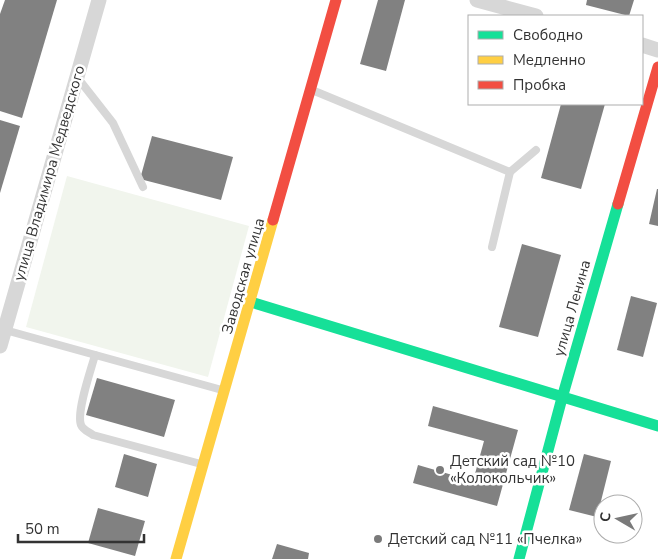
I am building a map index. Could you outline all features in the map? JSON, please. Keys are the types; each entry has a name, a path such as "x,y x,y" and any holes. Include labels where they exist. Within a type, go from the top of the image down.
{"street":[{"name":"улица Владимира Медведского","path":"0,346 99,0"},
{"name":"Заводская улица","path":"176,559 336,0"},
{"path":"477,0 532,15"},
{"path":"643,45 658,50"},
{"name":"улица Ленина","path":"519,559 562,398 658,67"},
{"path":"251,302 658,426"}],"lane":[{"path":"77,77 113,123 143,187"},
{"path":"310,90 510,172"},
{"path":"492,247 510,172 536,150"},
{"path":"5,330 225,391"},
{"path":"95,355 79,413 80,424 84,429 93,435 204,465"}],"shaded area":[{"path":"67,176 249,226 208,377 26,327"}],"building":[{"path":"5,0 57,0 22,118 0,111 0,14"},
{"path":"378,0 405,0 386,71 360,64"},
{"path":"587,0 634,0 629,15 586,5"},
{"path":"561,105 605,105 581,189 541,178"},
{"path":"0,120 20,126 0,193"},
{"path":"152,136 233,157 221,200 140,179"},
{"path":"658,189 658,226 649,224"},
{"path":"522,244 561,255 538,337 499,327"},
{"path":"631,296 657,303 643,357 617,350"},
{"path":"97,378 175,400 164,437 86,415"},
{"path":"433,406 518,430 497,506 413,483 418,465 473,481 484,441 428,426"},
{"path":"124,454 157,464 148,497 115,487"},
{"path":"584,454 611,461 603,494 593,494 593,516 569,510"},
{"path":"98,508 145,521 135,556 88,543"},
{"path":"277,544 309,553 308,559 272,559"}],"traffic: fast":[{"path":"519,559 562,398 618,204"},
{"path":"251,302 658,426"}],"traffic: slow":[{"path":"176,559 273,220"}],"traffic: jam":[{"path":"273,220 336,0"},
{"path":"618,204 658,67"}],"place":[{"name":"Детский сад №10 «Колокольчик»","path":"440,470"},
{"name":"Детский сад №11 «Пчелка»","path":"378,539"}]}
